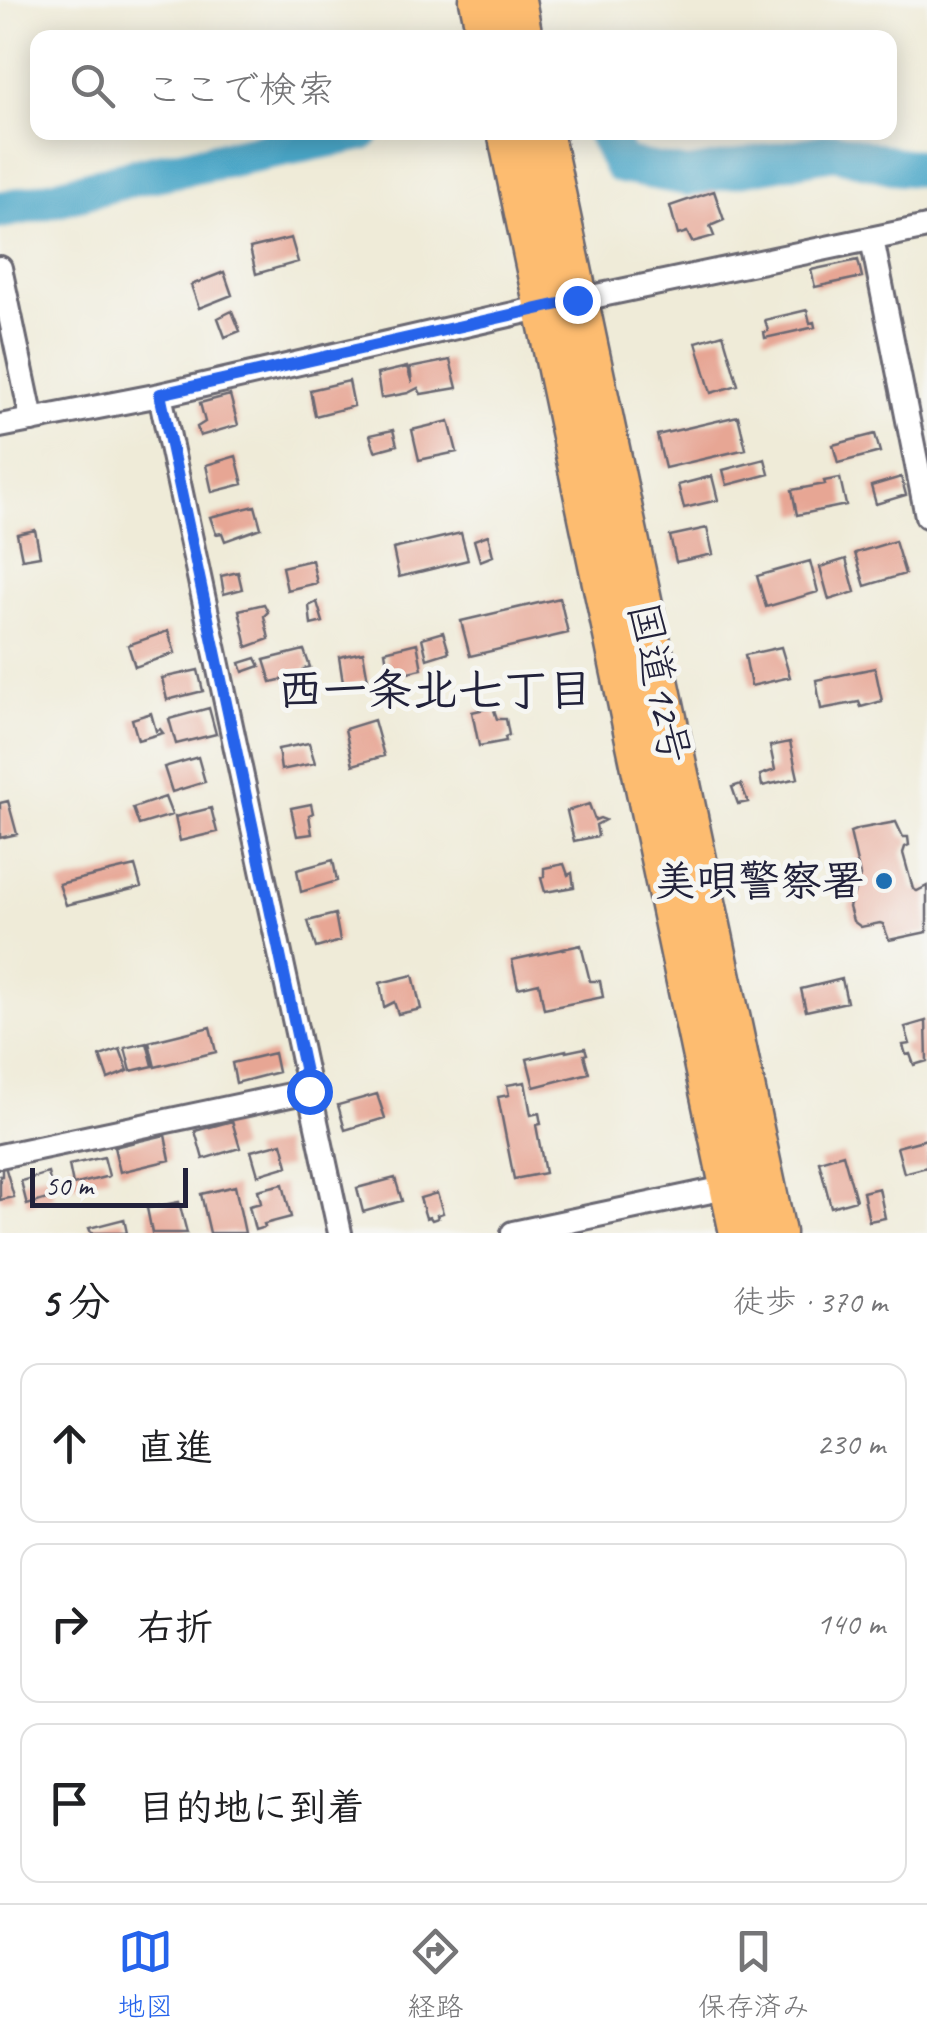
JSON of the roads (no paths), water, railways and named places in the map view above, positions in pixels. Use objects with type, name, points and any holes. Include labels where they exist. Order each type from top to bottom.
[{"type":"highway","points":[[480,0],[486,30]]},
{"type":"highway","points":[[514,0],[520,30]]},
{"type":"highway","name":"国道12号","points":[[510,140],[561,304],[775,1233]]},
{"type":"highway","name":"国道12号","points":[[543,140],[561,304],[740,1233]]},
{"type":"street","points":[[0,426],[927,228]]},
{"type":"street","points":[[872,239],[927,516]]},
{"type":"street","points":[[0,268],[32,420]]},
{"type":"street","points":[[160,394],[340,1233]]},
{"type":"street","points":[[0,1156],[309,1091]]},
{"type":"street","points":[[513,1233],[730,1188]]},
{"type":"waterway","points":[[0,210],[139,176],[321,140]]},
{"type":"waterway","points":[[609,140],[621,165],[688,177],[834,151],[900,167],[927,168]]},
{"type":"place","name":"美唄警察署","points":[[884,881]]},
{"type":"district","name":"西一条北七丁目","points":[[435,690]]}]
